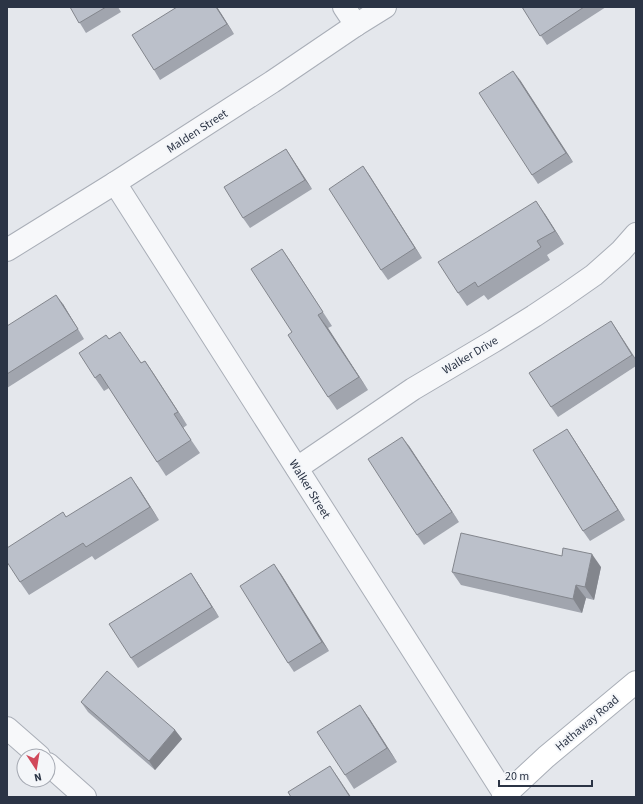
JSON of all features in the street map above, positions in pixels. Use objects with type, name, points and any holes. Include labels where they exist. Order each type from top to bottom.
[{"type":"main road","name":"Hathaway Road","points":[[504,796],[546,757],[636,682]]},
{"type":"street","name":"Malden Street","points":[[7,250],[115,183],[272,82],[350,16],[385,7]]},
{"type":"street","name":"Walker Street","points":[[115,183],[504,796]]},
{"type":"street","name":"Walker Drive","points":[[297,468],[413,389],[494,341],[564,296],[594,275],[621,251],[636,234]]},
{"type":"street","points":[[7,728],[30,748]]},
{"type":"street","points":[[56,771],[85,797]]},
{"type":"building","points":[[70,7],[106,7],[79,23]]},
{"type":"building","points":[[177,7],[216,7],[227,24],[154,70],[132,35]]},
{"type":"building","points":[[522,7],[584,7],[540,36]]},
{"type":"building","points":[[513,71],[566,153],[532,175],[479,93]]},
{"type":"building","points":[[286,149],[305,180],[243,218],[224,187]]},
{"type":"building","points":[[363,166],[415,248],[381,270],[329,189]]},
{"type":"building","points":[[536,201],[555,231],[537,241],[541,247],[478,287],[475,282],[458,293],[438,262]]},
{"type":"building","points":[[282,249],[323,312],[318,315],[359,377],[328,397],[288,335],[292,332],[251,269]]},
{"type":"building","points":[[56,295],[78,329],[7,374],[7,326]]},
{"type":"building","points":[[611,321],[632,355],[551,407],[529,373]]},
{"type":"building","points":[[120,332],[141,363],[145,361],[178,412],[174,414],[191,440],[157,462],[100,374],[95,378],[79,353],[106,335],[109,339]]},
{"type":"building","points":[[567,429],[618,510],[583,531],[533,450]]},
{"type":"building","points":[[402,437],[452,512],[417,535],[368,459]]},
{"type":"building","points":[[131,477],[150,507],[86,547],[83,543],[20,582],[7,562],[7,548],[63,512],[66,517]]},
{"type":"building","points":[[461,533],[562,556],[563,548],[592,554],[585,587],[576,585],[573,599],[452,572]]},
{"type":"building","points":[[274,564],[322,642],[288,663],[240,586]]},
{"type":"building","points":[[191,573],[212,607],[131,658],[109,624]]},
{"type":"building","points":[[107,671],[175,730],[149,761],[81,702]]},
{"type":"building","points":[[360,705],[387,748],[345,775],[317,732]]},
{"type":"building","points":[[330,766],[350,797],[291,797],[288,792]]}]
